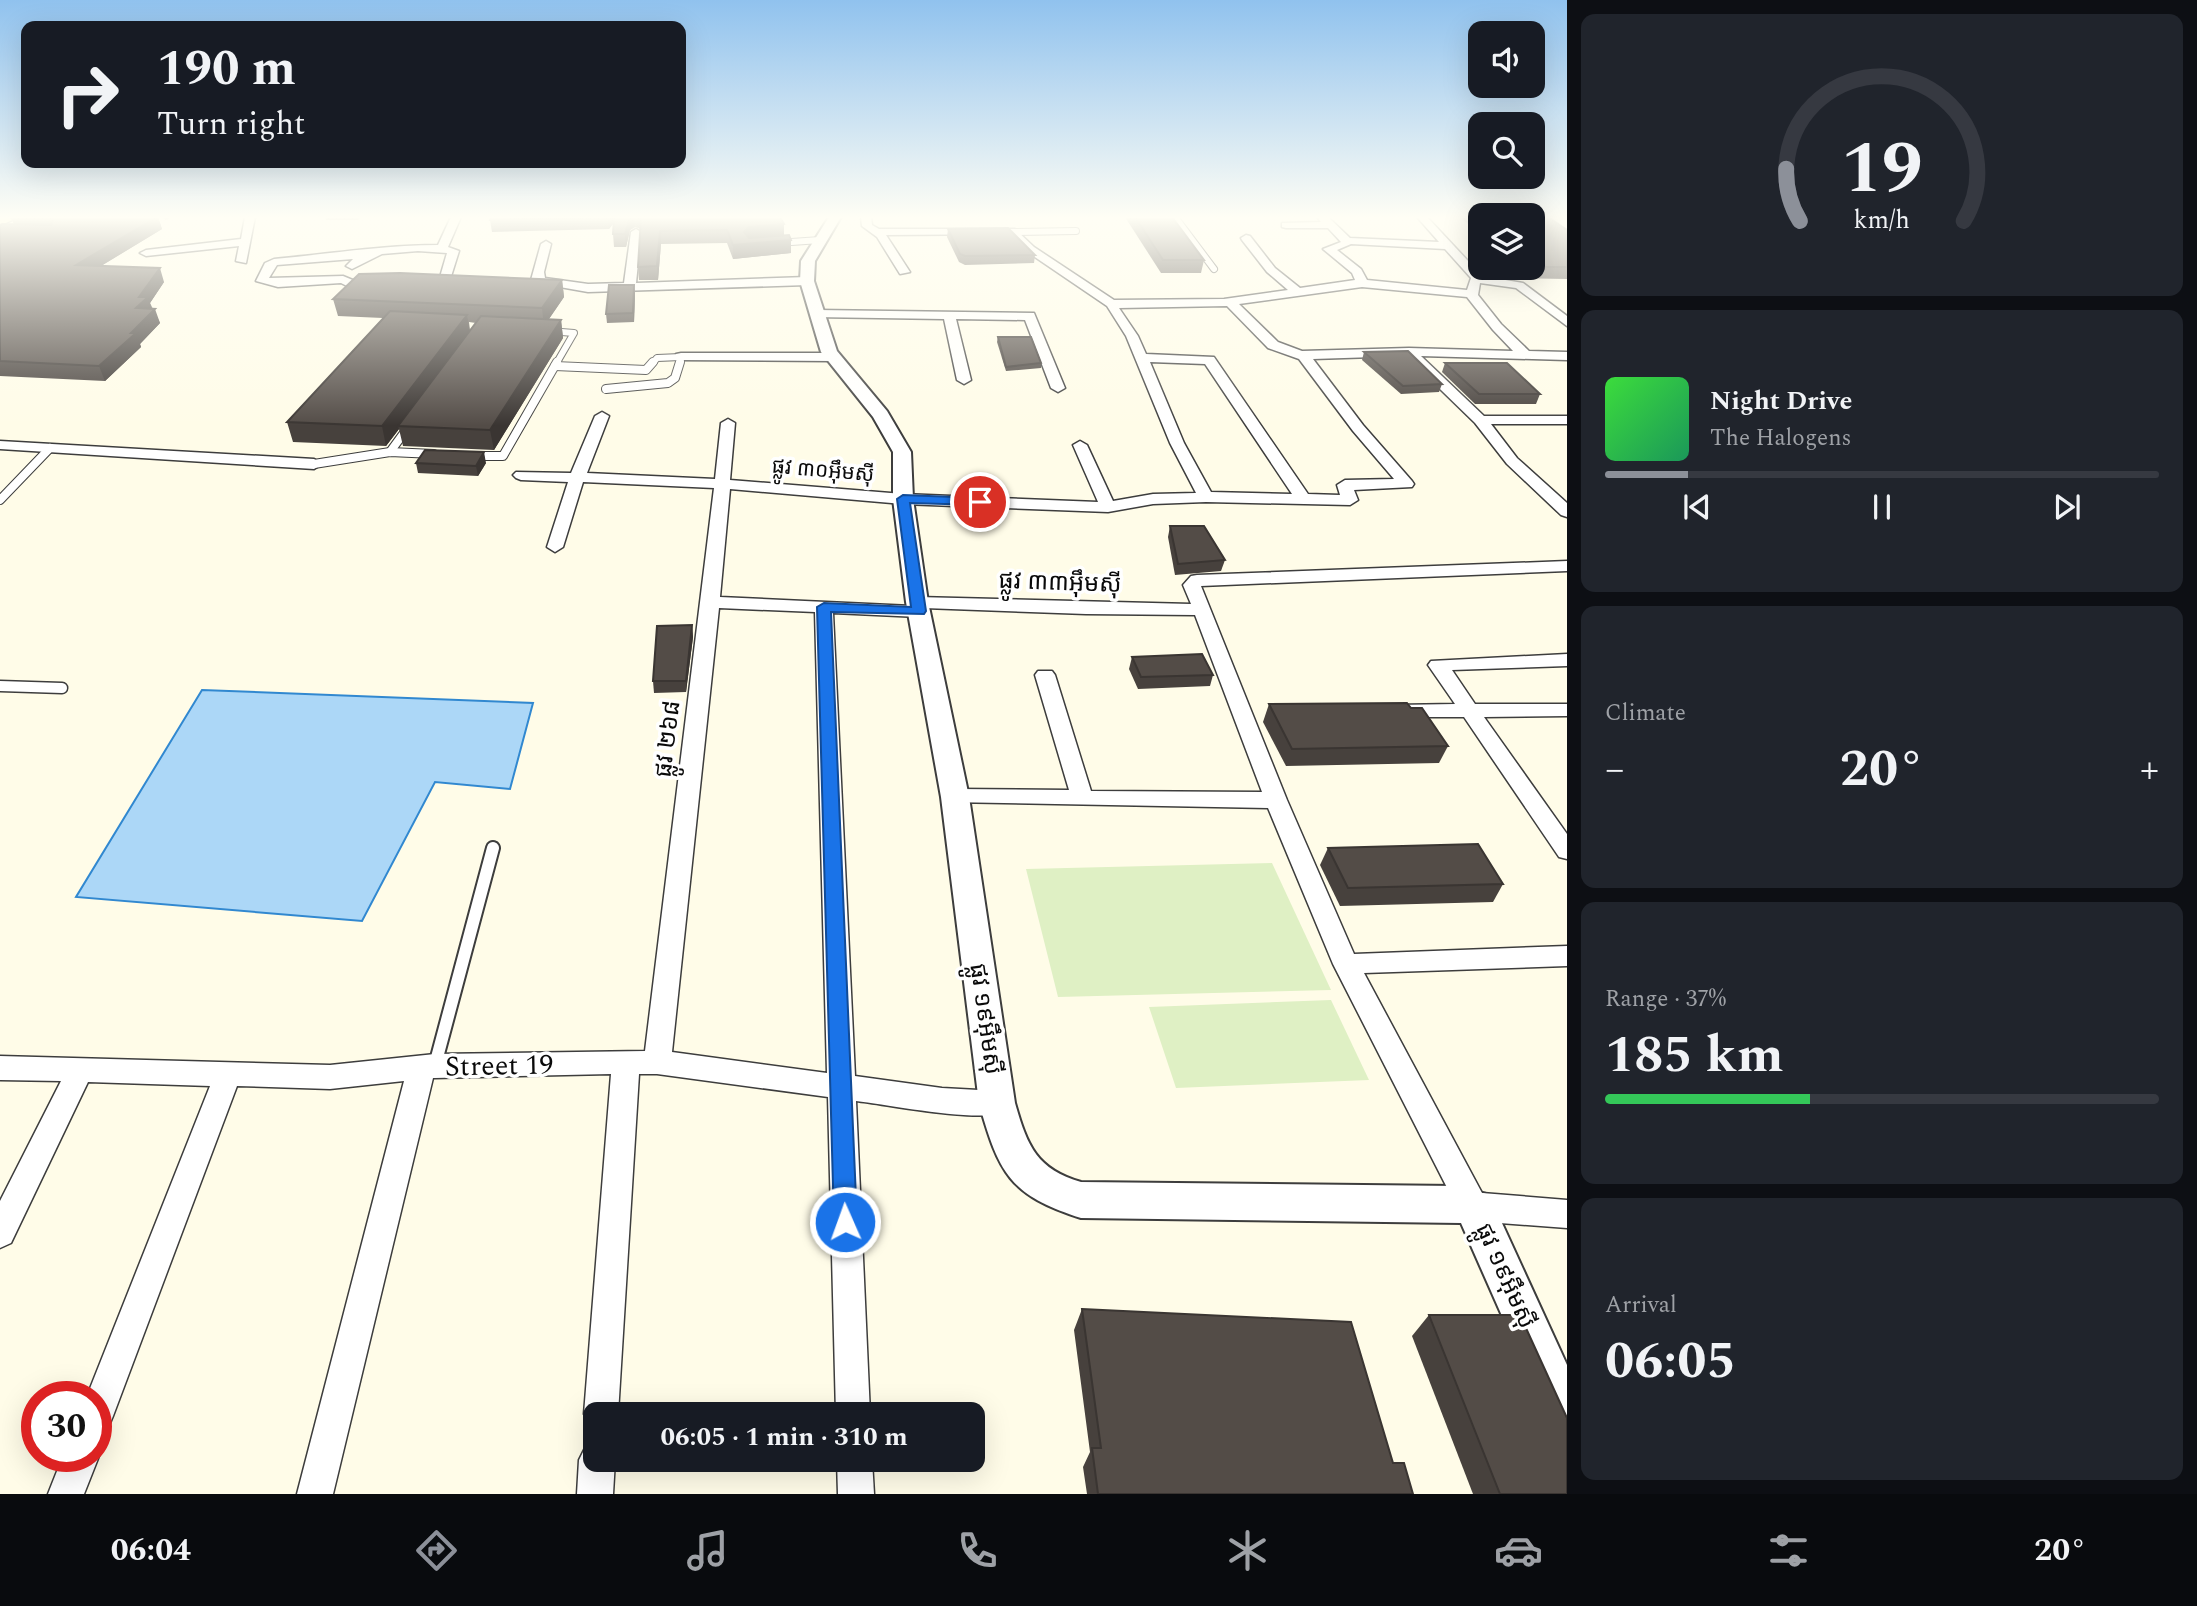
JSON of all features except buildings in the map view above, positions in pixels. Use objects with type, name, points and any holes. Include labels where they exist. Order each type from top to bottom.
[{"type":"street","points":[[570,287],[611,287]]},
{"type":"street","name":"ផ្លូវ ១៩អ៊ឹមស៊ី","points":[[809,287],[829,352],[881,415],[899,445],[902,457],[903,499],[918,607],[955,797],[996,1103],[1009,1148],[1023,1170],[1052,1193],[1081,1200],[1457,1204],[1473,1207],[1483,1223],[1567,1414]]},
{"type":"street","points":[[1086,287],[1111,304],[1132,337],[1177,443],[1206,497]]},
{"type":"street","points":[[1291,287],[1296,291]]},
{"type":"street","points":[[1111,304],[1230,302],[1331,287]]},
{"type":"street","points":[[1399,287],[1472,294],[1497,327],[1526,356]]},
{"type":"street","points":[[1472,294],[1475,287]]},
{"type":"street","points":[[1521,287],[1567,322]]},
{"type":"street","points":[[1230,302],[1273,345],[1301,355],[1409,352],[1567,356]]},
{"type":"street","points":[[817,314],[1030,316],[1058,388]]},
{"type":"street","points":[[949,315],[964,380]]},
{"type":"street","points":[[1409,352],[1480,420],[1513,461],[1567,512]]},
{"type":"street","name":"ផ្លូវ ៣០អ៊ឹមស៊ី","points":[[521,474],[723,484],[903,499],[1108,507],[1153,499],[1206,497],[1350,500],[1345,485],[1406,484],[1301,355]]},
{"type":"street","points":[[681,357],[833,357]]},
{"type":"street","points":[[1140,358],[1209,360],[1303,499]]},
{"type":"street","points":[[555,547],[577,478],[602,416]]},
{"type":"street","points":[[1480,420],[1567,420]]},
{"type":"street","name":"ផ្លូវ ២៦៨","points":[[656,1062],[711,602],[728,423]]},
{"type":"street","points":[[0,445],[314,464]]},
{"type":"street","points":[[1080,445],[1108,507]]},
{"type":"street","points":[[1567,566],[1197,580],[1192,584],[1276,800],[1346,964],[1473,1207],[1567,1214]]},
{"type":"street","name":"ផ្លូវ ៣៣អ៊ឹមស៊ី","points":[[711,602],[824,607],[1201,610]]},
{"type":"street","points":[[824,607],[839,1085],[852,1402]]},
{"type":"street","points":[[1567,660],[1439,663],[1567,851]]},
{"type":"street","points":[[1045,675],[1083,799]]},
{"type":"street","points":[[1376,712],[1567,710]]},
{"type":"street","points":[[1243,713],[1269,713]]},
{"type":"street","points":[[955,797],[1276,800]]},
{"type":"street","points":[[1346,964],[1567,956]]},
{"type":"street","name":"Street 19","points":[[0,1068],[330,1077],[428,1067],[656,1062],[942,1100],[996,1103]]},
{"type":"street","points":[[602,1402],[626,1063]]},
{"type":"street","points":[[315,1494],[428,1067]]},
{"type":"street","points":[[0,1233],[81,1069]]},
{"type":"street","points":[[110,1381],[228,1074]]},
{"type":"street","points":[[66,1494],[75,1472]]},
{"type":"street","points":[[595,1494],[596,1472]]},
{"type":"street","points":[[855,1472],[856,1494]]},
{"type":"lane","points":[[458,455],[503,456],[574,332],[546,331]]},
{"type":"lane","points":[[555,366],[646,370],[657,358],[681,357],[675,378],[668,383],[606,390]]},
{"type":"lane","points":[[390,452],[413,421]]},
{"type":"lane","points":[[0,500],[50,448]]},
{"type":"lane","points":[[314,464],[390,452],[444,455]]},
{"type":"lane","points":[[2,689],[62,688]]},
{"type":"lane","points":[[428,1067],[493,848]]},
{"type":"green space","points":[[1272,863],[1331,990],[1058,997],[1026,869]]},
{"type":"green space","points":[[1331,1000],[1369,1080],[1176,1088],[1149,1007]]},
{"type":"water","points":[[202,690],[533,703],[510,789],[435,782],[362,921],[76,897]]},
{"type":"route","points":[[845,1222],[824,607],[919,611],[903,499],[980,502]]}]
